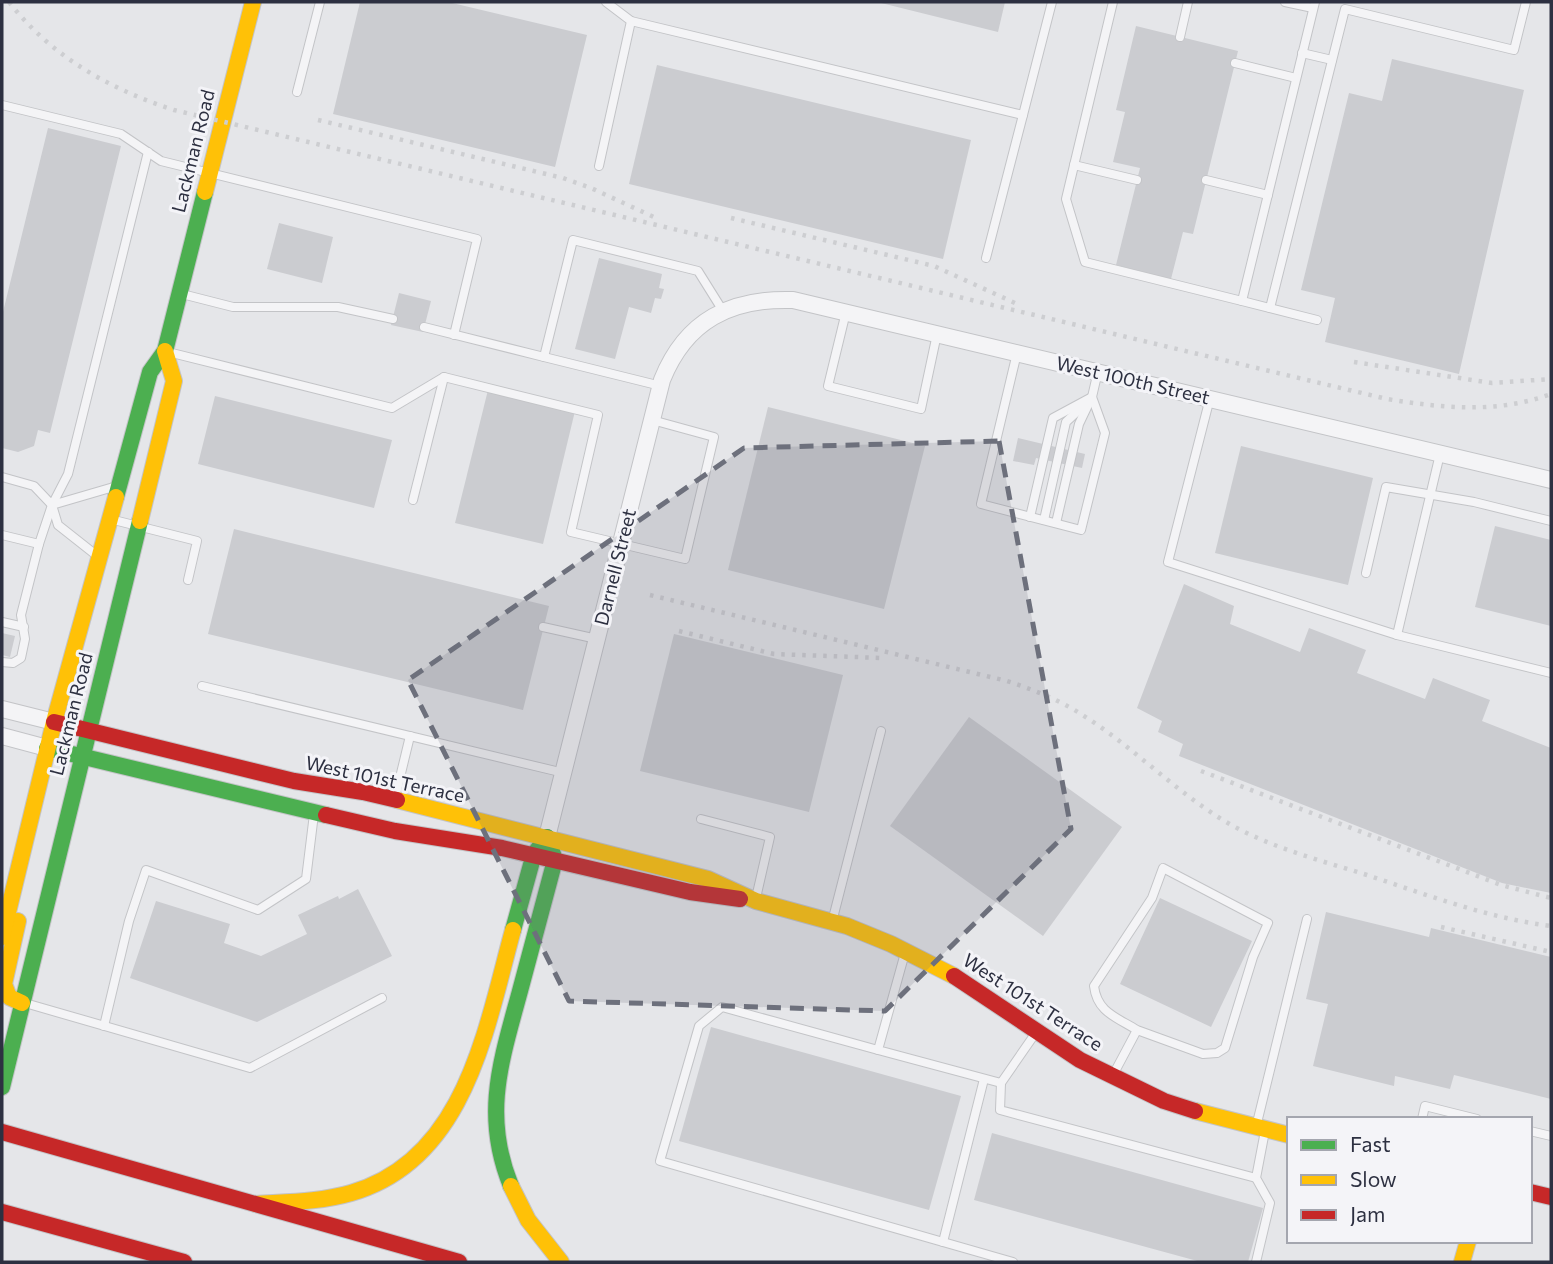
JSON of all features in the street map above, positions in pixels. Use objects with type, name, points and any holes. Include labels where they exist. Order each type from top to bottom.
[{"type":"main road","name":"Lackman Road","points":[[2,937],[47,748],[150,372],[165,351],[253,2]]},
{"type":"main road","name":"Lackman Road","points":[[2,1087],[174,381],[165,351]]},
{"type":"main road","name":"West 101st Terrace","points":[[54,722],[294,781],[395,800],[708,879],[756,901],[832,922],[905,950],[977,989],[1037,1031],[1112,1077],[1207,1115],[1287,1134]]},
{"type":"main road","name":"West 101st Terrace","points":[[47,748],[395,831],[534,855],[706,897],[756,901]]},
{"type":"main road","points":[[256,1204],[330,1198],[366,1188],[402,1167],[442,1129],[468,1085],[534,855],[547,837]]},
{"type":"main road","points":[[547,837],[555,860],[499,1068],[496,1114],[497,1143],[512,1193],[531,1227],[561,1262]]},
{"type":"main road","points":[[12,895],[18,922],[4,984],[9,997],[22,1003]]},
{"type":"main road","points":[[2,1132],[459,1262]]},
{"type":"main road","points":[[1532,1192],[1551,1197]]},
{"type":"main road","points":[[2,1212],[184,1262]]},
{"type":"main road","points":[[1462,1262],[1467,1243]]},
{"type":"street","name":"West 100th Street","points":[[719,313],[737,305],[763,299],[793,300],[1551,480]]},
{"type":"street","name":"Darnell Street","points":[[547,837],[668,364],[683,342],[719,313]]},
{"type":"street","name":"West 101st Terrace","points":[[2,709],[54,722]]},
{"type":"street","name":"West 101st Terrace","points":[[2,736],[47,748]]},
{"type":"lane","points":[[297,92],[320,2]]},
{"type":"lane","points":[[606,2],[631,21],[1023,115]]},
{"type":"lane","points":[[986,258],[1052,2]]},
{"type":"lane","points":[[1113,2],[1066,199],[1085,262],[1317,320]]},
{"type":"lane","points":[[1180,37],[1188,2]]},
{"type":"lane","points":[[1242,301],[1314,5],[1285,2]]},
{"type":"lane","points":[[1270,308],[1345,9],[1514,50],[1526,2]]},
{"type":"lane","points":[[599,166],[631,21]]},
{"type":"lane","points":[[1302,53],[1332,60]]},
{"type":"lane","points":[[1235,63],[1296,78]]},
{"type":"lane","points":[[2,105],[121,134],[161,161],[477,239],[454,335]]},
{"type":"lane","points":[[2,662],[13,663],[21,658],[25,639],[21,615],[52,505],[68,474],[148,152]]},
{"type":"lane","points":[[1074,165],[1137,180]]},
{"type":"lane","points":[[1206,180],[1268,195]]},
{"type":"lane","points":[[544,357],[573,240],[698,271],[719,313]]},
{"type":"lane","points":[[179,293],[233,306],[338,307],[393,319]]},
{"type":"lane","points":[[846,312],[828,386],[920,409],[937,334]]},
{"type":"lane","points":[[424,327],[661,386]]},
{"type":"lane","points":[[165,351],[391,408],[444,377],[598,415],[571,532],[685,559],[714,436],[652,421]]},
{"type":"lane","points":[[1017,353],[981,504],[1081,530],[1105,433],[1092,397]]},
{"type":"lane","points":[[1056,523],[1079,424],[1092,397],[1098,372]]},
{"type":"lane","points":[[413,500],[444,377]]},
{"type":"lane","points":[[1030,517],[1054,418],[1092,397]]},
{"type":"lane","points":[[1044,520],[1066,422],[1092,397]]},
{"type":"lane","points":[[1210,398],[1168,562],[1397,635],[1551,673]]},
{"type":"lane","points":[[1397,635],[1440,454]]},
{"type":"lane","points":[[2,477],[34,486],[52,505],[58,525],[99,558]]},
{"type":"lane","points":[[52,505],[119,485]]},
{"type":"lane","points":[[1366,573],[1386,487],[1474,502],[1551,521]]},
{"type":"lane","points":[[110,519],[197,541],[188,580]]},
{"type":"lane","points":[[2,535],[39,544]]},
{"type":"lane","points":[[2,622],[24,627]]},
{"type":"lane","points":[[543,627],[597,639]]},
{"type":"lane","points":[[202,686],[564,773]]},
{"type":"lane","points":[[832,922],[881,732]]},
{"type":"lane","points":[[395,800],[410,736]]},
{"type":"lane","points":[[104,1026],[129,921],[146,870],[258,910],[306,879],[314,813]]},
{"type":"lane","points":[[701,819],[770,837],[756,901]]},
{"type":"lane","points":[[1163,868],[1268,923],[1253,957],[1225,1048],[1217,1053],[1203,1054],[1137,1030],[1100,1007],[1094,986],[1152,898],[1163,868]]},
{"type":"lane","points":[[1256,1262],[1270,1203],[1256,1178],[1261,1128],[1307,919]]},
{"type":"lane","points":[[878,1050],[905,950]]},
{"type":"lane","points":[[22,1003],[250,1068],[382,998]]},
{"type":"lane","points":[[1002,1083],[722,1007],[699,1026],[660,1161],[1013,1262]]},
{"type":"lane","points":[[1112,1077],[1137,1030]]},
{"type":"lane","points":[[1037,1031],[1002,1083],[1000,1110],[1256,1178]]},
{"type":"lane","points":[[943,1242],[984,1079]]},
{"type":"lane","points":[[1422,1117],[1425,1107],[1468,1117]]},
{"type":"lane","points":[[1532,1131],[1551,1136]]},
{"type":"highlighted area","points":[[999,441],[1071,829],[885,1011],[569,1001],[408,680],[744,448]]},
{"type":"building","points":[[360,2],[448,2],[587,35],[555,167],[333,114]]},
{"type":"building","points":[[877,2],[1005,2],[998,32]]},
{"type":"building","points":[[1136,26],[1238,51],[1193,234],[1183,232],[1171,279],[1116,265],[1140,168],[1113,162],[1125,112],[1116,110]]},
{"type":"building","points":[[1392,59],[1524,90],[1459,374],[1325,342],[1335,298],[1301,290],[1349,93],[1382,101]]},
{"type":"building","points":[[657,65],[971,140],[943,259],[629,184]]},
{"type":"building","points":[[48,128],[121,146],[50,433],[38,430],[34,446],[18,452],[2,448],[2,316]]},
{"type":"building","points":[[279,223],[333,237],[322,283],[267,269]]},
{"type":"building","points":[[599,258],[662,274],[659,288],[664,289],[661,299],[655,298],[651,313],[629,307],[615,359],[575,349]]},
{"type":"building","points":[[399,293],[431,301],[423,332],[391,325]]},
{"type":"building","points":[[488,390],[575,411],[543,544],[455,523]]},
{"type":"building","points":[[215,396],[392,440],[374,508],[198,464]]},
{"type":"building","points":[[768,407],[925,446],[884,609],[728,570]]},
{"type":"building","points":[[1018,438],[1085,454],[1082,468],[1036,458],[1034,465],[1013,461]]},
{"type":"building","points":[[1241,446],[1373,478],[1348,585],[1215,553]]},
{"type":"building","points":[[1495,526],[1551,540],[1551,626],[1475,607]]},
{"type":"building","points":[[234,529],[549,606],[523,710],[208,634]]},
{"type":"building","points":[[1184,584],[1234,606],[1230,624],[1300,652],[1309,628],[1366,650],[1357,673],[1425,699],[1433,678],[1490,700],[1482,721],[1551,748],[1551,893],[1502,883],[1179,756],[1183,744],[1158,732],[1162,721],[1137,708]]},
{"type":"building","points":[[2,633],[15,636],[10,657],[2,655]]},
{"type":"building","points":[[674,634],[843,675],[809,812],[640,771]]},
{"type":"building","points":[[969,717],[1122,827],[1043,936],[890,826]]},
{"type":"building","points":[[358,889],[392,956],[257,1022],[130,978],[156,901],[230,924],[224,943],[261,956],[307,934],[298,915]]},
{"type":"building","points":[[1160,898],[1252,941],[1211,1027],[1120,984]]},
{"type":"building","points":[[1326,912],[1429,937],[1431,928],[1551,957],[1551,1099],[1454,1075],[1450,1089],[1395,1076],[1394,1086],[1313,1066],[1328,1004],[1306,999]]},
{"type":"building","points":[[711,1027],[961,1096],[929,1210],[679,1141]]},
{"type":"building","points":[[992,1133],[1263,1208],[1248,1262],[1201,1262],[974,1200]]},
{"type":"railway","points":[[9,2],[43,39],[83,68],[127,92],[174,110],[1387,399],[1449,407],[1490,407],[1551,394]]},
{"type":"railway","points":[[318,120],[563,178],[656,218]]},
{"type":"railway","points":[[731,218],[934,266],[1015,303]]},
{"type":"railway","points":[[1354,362],[1492,383],[1551,379]]},
{"type":"railway","points":[[650,595],[1027,688],[1084,716],[1198,803],[1232,826],[1251,835],[1308,857],[1458,905],[1551,926]]},
{"type":"railway","points":[[679,631],[774,654],[882,658]]},
{"type":"railway","points":[[1201,771],[1501,885],[1551,898]]},
{"type":"railway","points":[[1441,927],[1551,952]]},
{"type":"traffic: fast","points":[[116,497],[150,372],[165,351],[205,192]]},
{"type":"traffic: fast","points":[[2,1087],[140,521]]},
{"type":"traffic: fast","points":[[47,748],[326,815]]},
{"type":"traffic: fast","points":[[511,1186],[502,1160],[498,1135],[498,1088],[506,1041],[555,860],[547,837]]},
{"type":"traffic: fast","points":[[513,930],[534,854],[547,837]]},
{"type":"traffic: slow","points":[[205,192],[253,2]]},
{"type":"traffic: slow","points":[[140,521],[174,381],[165,351]]},
{"type":"traffic: slow","points":[[2,937],[54,722],[116,497]]},
{"type":"traffic: slow","points":[[397,800],[708,879],[756,901],[847,926],[891,944],[954,976]]},
{"type":"traffic: slow","points":[[18,921],[4,984],[9,997],[22,1003]]},
{"type":"traffic: slow","points":[[256,1204],[316,1200],[351,1193],[390,1176],[421,1152],[446,1121],[465,1086],[480,1048],[513,930]]},
{"type":"traffic: slow","points":[[1195,1111],[1287,1134]]},
{"type":"traffic: slow","points":[[511,1186],[528,1220],[561,1262]]},
{"type":"traffic: slow","points":[[1462,1262],[1467,1243]]},
{"type":"traffic: jam","points":[[54,722],[294,781],[397,800]]},
{"type":"traffic: jam","points":[[326,815],[395,831],[502,848],[690,892],[740,899]]},
{"type":"traffic: jam","points":[[954,976],[1080,1060],[1164,1101],[1195,1111]]},
{"type":"traffic: jam","points":[[2,1132],[459,1262]]},
{"type":"traffic: jam","points":[[1532,1192],[1551,1197]]},
{"type":"traffic: jam","points":[[2,1212],[184,1262]]}]
